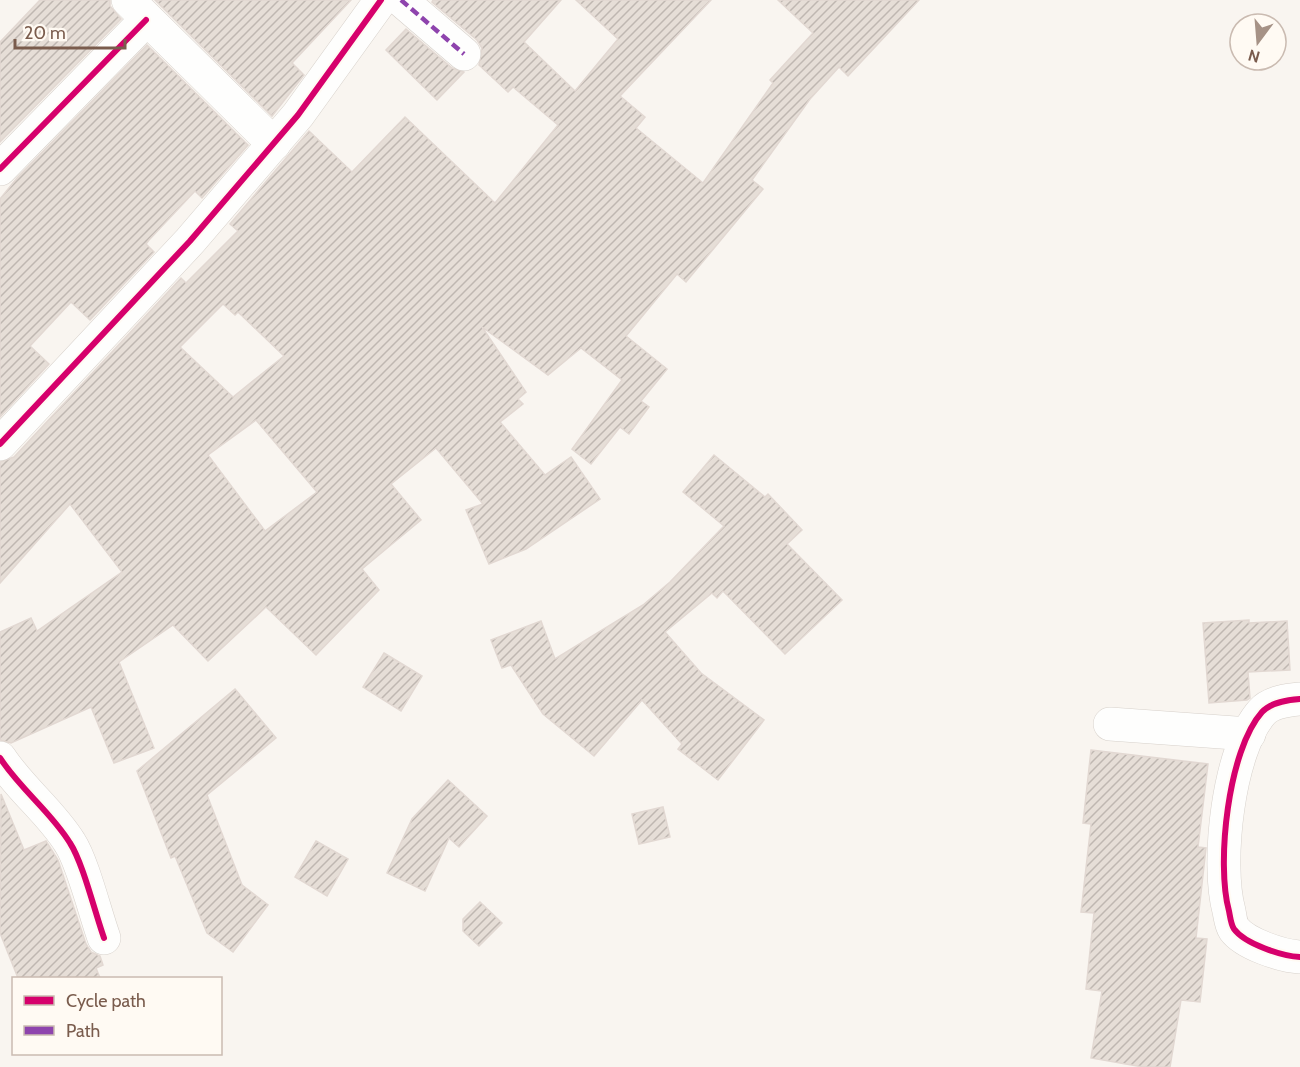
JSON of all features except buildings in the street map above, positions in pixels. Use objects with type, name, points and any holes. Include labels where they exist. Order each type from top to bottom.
[{"type":"street","points":[[0,444],[190,241],[274,144],[298,115],[381,0]]},
{"type":"street","points":[[401,0],[464,54]]},
{"type":"street","points":[[0,169],[137,10],[274,144]]},
{"type":"street","points":[[1300,699],[1284,700],[1263,711],[1249,734],[1239,759],[1228,804],[1223,855],[1224,894],[1233,928],[1253,943],[1286,956],[1300,957]]},
{"type":"street","points":[[1110,724],[1249,734]]},
{"type":"street","points":[[0,758],[15,782],[58,825],[72,846],[104,938]]},
{"type":"marked path","points":[[401,0],[464,54]]},
{"type":"cycle path","points":[[0,444],[190,241],[298,115],[381,0]]},
{"type":"cycle path","points":[[0,169],[146,20]]},
{"type":"cycle path","points":[[1300,699],[1270,706],[1262,712],[1250,730],[1233,779],[1228,808],[1224,865],[1225,891],[1234,929],[1246,940],[1264,948],[1300,957]]},
{"type":"cycle path","points":[[0,758],[70,843],[84,875],[104,938]]}]
